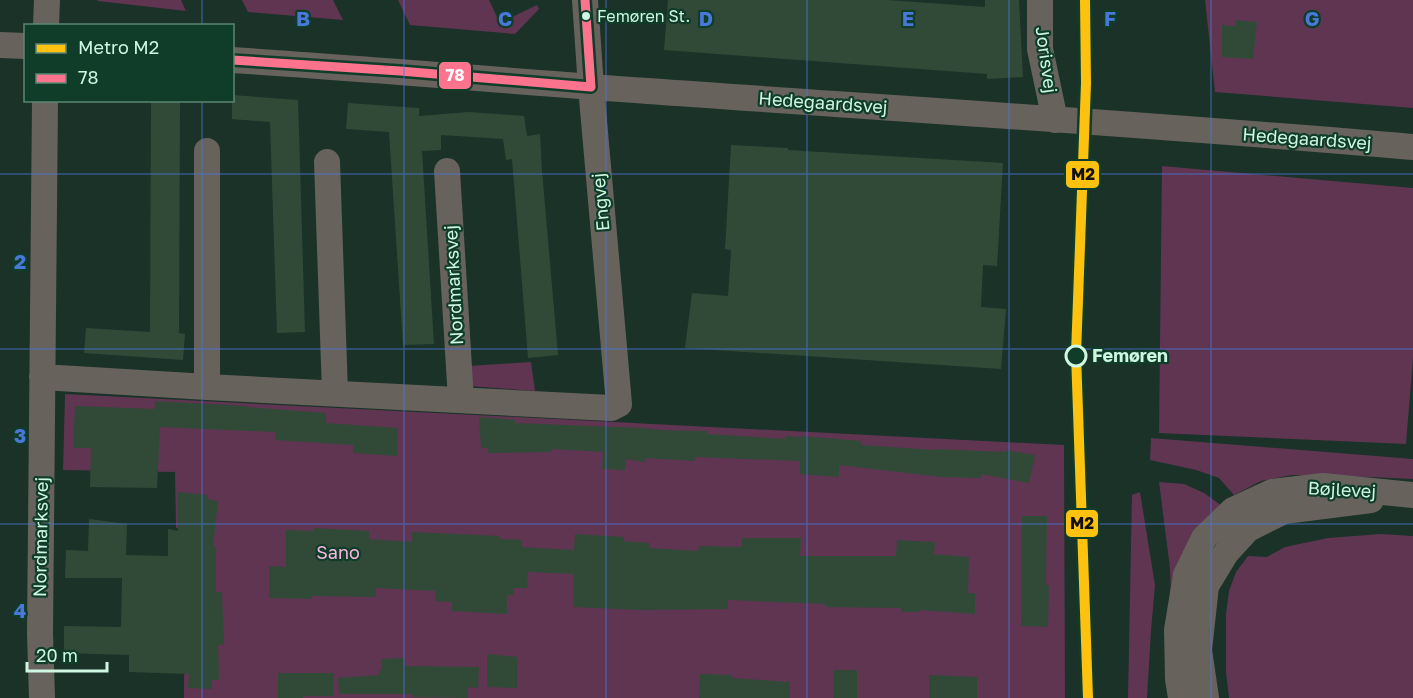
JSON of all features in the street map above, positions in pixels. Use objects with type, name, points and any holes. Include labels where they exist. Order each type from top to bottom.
[{"type":"street","points":[[46,0],[46,24]]},
{"type":"street","name":"Engvej","points":[[461,400],[611,408],[619,404],[585,0]]},
{"type":"street","name":"Jorisvej","points":[[1040,0],[1040,49],[1055,120]]},
{"type":"street","points":[[0,45],[24,46]]},
{"type":"street","name":"Hedegaardsvej","points":[[234,60],[1413,147]]},
{"type":"street","name":"Nordmarksvej","points":[[42,698],[40,623],[45,102]]},
{"type":"street","points":[[207,151],[207,387]]},
{"type":"street","points":[[327,162],[335,393]]},
{"type":"street","name":"Nordmarksvej","points":[[447,171],[461,400]]},
{"type":"street","points":[[42,377],[461,400]]},
{"type":"street","name":"Bøjlevej","points":[[1181,698],[1177,630],[1186,575],[1204,538],[1233,510],[1272,492],[1323,486],[1411,495]]},
{"type":"street","name":"Bøjlevej","points":[[1206,698],[1199,650],[1206,586],[1226,552],[1248,529],[1284,511],[1411,495]]},
{"type":"green space","points":[[181,0],[186,11],[98,1]]},
{"type":"green space","points":[[242,0],[333,0],[343,20],[248,12]]},
{"type":"green space","points":[[398,0],[489,0],[500,23],[537,5],[539,9],[515,34],[410,25]]},
{"type":"green space","points":[[1205,0],[1413,0],[1413,108],[1215,92]]},
{"type":"green space","points":[[1162,166],[1413,188],[1413,358],[1406,444],[1159,433]]},
{"type":"green space","points":[[531,362],[535,391],[469,386],[469,366]]},
{"type":"green space","name":"Sano","points":[[65,394],[1064,445],[1065,698],[184,698],[185,529],[176,528],[175,472],[63,470]]},
{"type":"green space","points":[[1151,438],[1413,459],[1413,479],[1292,475],[1261,481],[1234,495],[1219,478],[1196,470],[1150,460]]},
{"type":"green space","points":[[1159,482],[1184,484],[1204,493],[1222,506],[1171,598],[1170,568]]},
{"type":"green space","points":[[1140,492],[1155,585],[1147,698],[1128,698],[1132,495]]},
{"type":"green space","points":[[1381,534],[1413,536],[1413,698],[1229,698],[1226,672],[1226,614],[1229,591],[1236,572],[1248,556],[1267,557],[1285,547],[1328,538]]},
{"type":"building","points":[[668,0],[887,0],[985,7],[985,0],[1019,0],[1023,77],[987,79],[987,74],[664,50]]},
{"type":"building","points":[[1236,20],[1257,22],[1253,59],[1222,57],[1222,25],[1235,26]]},
{"type":"building","points":[[234,95],[298,100],[305,332],[277,333],[270,122],[232,119]]},
{"type":"building","points":[[151,102],[180,102],[179,333],[185,334],[183,360],[84,353],[86,328],[150,332]]},
{"type":"building","points":[[348,103],[419,108],[419,116],[469,112],[524,116],[527,136],[540,134],[558,355],[528,358],[512,159],[506,160],[503,139],[441,135],[441,150],[422,151],[434,344],[403,345],[389,132],[346,129]]},
{"type":"building","points":[[731,145],[1003,163],[997,266],[983,265],[981,307],[1006,309],[1001,369],[685,348],[692,293],[728,296],[731,250],[725,249]]},
{"type":"building","points":[[155,401],[326,413],[326,423],[398,428],[397,456],[353,453],[353,445],[275,440],[276,432],[160,427],[157,488],[90,487],[91,448],[73,448],[75,406],[155,409]]},
{"type":"building","points":[[479,417],[515,420],[515,423],[707,431],[707,434],[786,439],[786,436],[801,436],[862,441],[862,445],[935,450],[1006,452],[1006,450],[1035,455],[1029,483],[981,474],[981,478],[941,477],[839,465],[839,477],[800,474],[800,461],[695,457],[695,461],[645,458],[645,462],[626,459],[625,470],[602,469],[603,452],[552,449],[552,452],[488,453],[488,448],[481,448]]},
{"type":"building","points":[[177,492],[208,495],[208,499],[218,501],[213,547],[216,547],[216,592],[222,592],[224,645],[218,645],[219,680],[212,680],[212,689],[188,688],[189,674],[129,672],[129,655],[64,653],[64,626],[121,627],[122,578],[65,578],[66,550],[88,551],[89,519],[127,524],[126,555],[168,556],[168,529],[178,531]]},
{"type":"building","points":[[1022,516],[1047,516],[1048,627],[1021,626]]},
{"type":"building","points":[[314,528],[369,531],[369,539],[412,542],[412,532],[500,536],[500,539],[522,540],[522,547],[574,550],[575,534],[624,537],[623,541],[650,543],[649,548],[698,551],[699,546],[742,547],[742,538],[801,538],[800,556],[896,556],[897,540],[935,542],[934,554],[969,557],[968,593],[975,593],[975,614],[920,610],[920,612],[901,612],[901,608],[826,607],[826,604],[728,600],[728,609],[641,610],[573,607],[574,574],[528,572],[527,588],[514,588],[514,595],[507,595],[507,614],[452,611],[452,602],[435,601],[436,591],[376,588],[376,597],[269,598],[269,566],[286,567],[286,530],[314,531]]},
{"type":"building","points":[[487,654],[517,657],[517,688],[487,687]]},
{"type":"building","points":[[404,658],[405,666],[479,667],[478,688],[468,687],[468,698],[412,697],[412,694],[339,694],[338,678],[379,675],[381,659]]},
{"type":"building","points":[[834,670],[857,670],[857,698],[833,698]]},
{"type":"building","points":[[278,673],[334,673],[333,696],[278,698]]},
{"type":"building","points":[[700,674],[732,675],[732,678],[790,682],[790,698],[699,698]]},
{"type":"building","points":[[929,675],[977,677],[977,698],[929,698]]},
{"type":"metro line","name":"M2","points":[[1085,0],[1086,83],[1076,354],[1088,698]]},
{"type":"transit line","name":"78","points":[[234,60],[591,87],[585,0]]},
{"type":"place","name":"Femøren St.","points":[[586,16]]},
{"type":"place","name":"Femøren","points":[[1076,356]]}]
